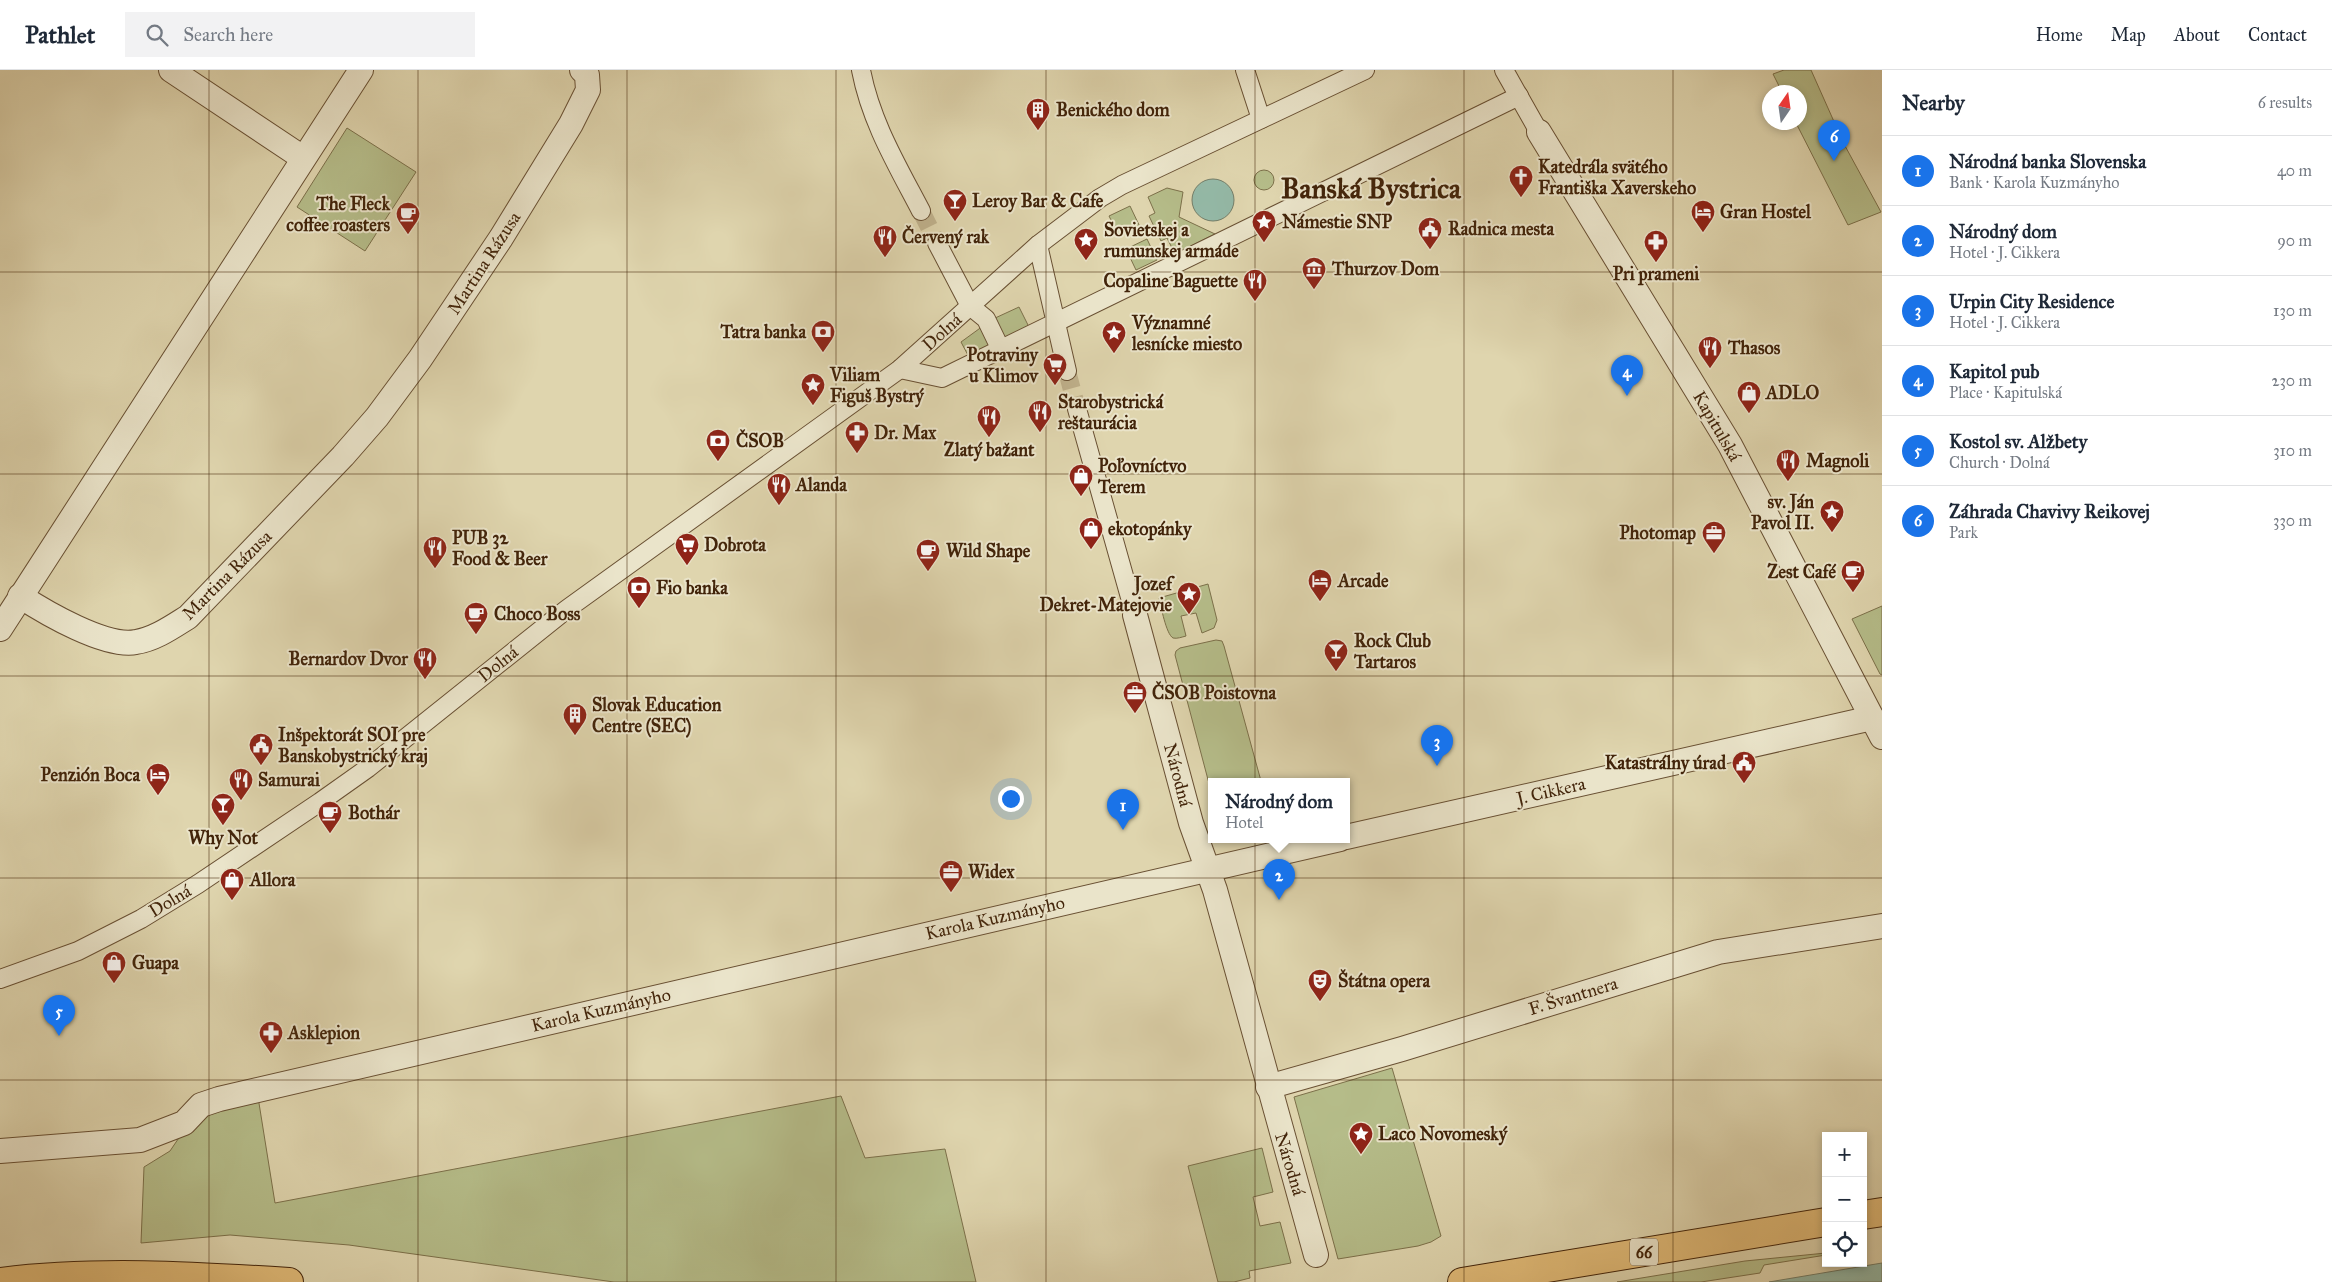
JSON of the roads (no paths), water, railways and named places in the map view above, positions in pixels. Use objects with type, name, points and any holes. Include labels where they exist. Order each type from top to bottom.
[{"type":"main road","points":[[1867,1214],[1882,1212]]},
{"type":"main road","name":"66","points":[[1462,1282],[1822,1223]]},
{"type":"main road","points":[[0,1282],[73,1276],[111,1276],[192,1277],[288,1282]]},
{"type":"street","points":[[171,70],[303,158]]},
{"type":"street","points":[[0,629],[361,70]]},
{"type":"street","name":"Martina Rázusa","points":[[20,596],[37,607],[101,639],[136,643],[165,632],[188,617],[343,456],[377,418],[420,359],[501,238],[571,124],[588,90],[587,75],[582,70]]},
{"type":"street","points":[[861,70],[865,91],[882,138],[921,212]]},
{"type":"street","points":[[1245,70],[1261,119]]},
{"type":"street","points":[[970,306],[1038,245],[1085,208],[1122,185],[1365,70]]},
{"type":"street","points":[[1504,70],[1537,129]]},
{"type":"street","points":[[900,369],[942,378],[1519,96]]},
{"type":"street","name":"Kapitulská","points":[[1537,129],[1730,445],[1877,728]]},
{"type":"street","points":[[937,243],[970,306],[986,319],[1001,350]]},
{"type":"street","points":[[1038,245],[1067,371]]},
{"type":"street","name":"Dolná","points":[[0,979],[78,951],[140,919],[276,832],[368,768],[567,608],[777,455],[900,369],[970,306]]},
{"type":"street","name":"Národná","points":[[1077,409],[1135,615],[1190,823],[1216,890],[1268,1087],[1316,1255]]},
{"type":"street","name":"J. Cikkera","points":[[1350,836],[1877,728]]},
{"type":"street","points":[[1208,869],[1322,843]]},
{"type":"street","name":"Karola Kuzmányho","points":[[0,1151],[140,1140],[184,1122],[201,1105],[218,1099],[1208,869]]},
{"type":"street","name":"F. Švantnera","points":[[1268,1087],[1402,1049],[1718,952],[1882,926]]},
{"type":"tunnel","points":[[921,211],[937,243]]},
{"type":"tunnel","points":[[1067,371],[1077,409]]},
{"type":"place","name":"Benického dom","points":[[1038,131]]},
{"type":"place","name":"Záhrada Chavivy Reikovej","points":[[1834,161]]},
{"type":"place","name":"Katedrála svätého Františka Xaverskeho","points":[[1521,198]]},
{"type":"place","name":"Leroy Bar & Cafe","points":[[955,222]]},
{"type":"place","name":"Gran Hostel","points":[[1703,233]]},
{"type":"place","name":"The Fleck coffee roasters","points":[[408,235]]},
{"type":"place","name":"Námestie SNP","points":[[1264,243]]},
{"type":"place","name":"Radnica mesta","points":[[1430,250]]},
{"type":"place","name":"Červený rak","points":[[885,258]]},
{"type":"place","name":"Sovietskej a rumunskej armáde","points":[[1086,261]]},
{"type":"place","name":"Pri prameni","points":[[1656,263]]},
{"type":"place","name":"Thurzov Dom","points":[[1314,290]]},
{"type":"place","name":"Copaline Baguette","points":[[1255,302]]},
{"type":"place","name":"Tatra banka","points":[[823,353]]},
{"type":"place","name":"Významné lesnícke miesto","points":[[1114,354]]},
{"type":"place","name":"Thasos","points":[[1710,369]]},
{"type":"place","name":"Potraviny u Klimov","points":[[1055,386]]},
{"type":"place","name":"Kapitol pub","points":[[1627,396]]},
{"type":"place","name":"Viliam Figuš Bystrý","points":[[813,406]]},
{"type":"place","name":"ADLO","points":[[1749,414]]},
{"type":"place","name":"Starobystrická reštaurácia","points":[[1040,433]]},
{"type":"place","name":"Zlatý bažant","points":[[989,438]]},
{"type":"place","name":"Dr. Max","points":[[857,454]]},
{"type":"place","name":"ČSOB","points":[[718,462]]},
{"type":"place","name":"Magnoli","points":[[1788,482]]},
{"type":"place","name":"Poľovníctvo Terem","points":[[1081,497]]},
{"type":"place","name":"Alanda","points":[[779,506]]},
{"type":"place","name":"sv. Ján Pavol II.","points":[[1832,533]]},
{"type":"place","name":"ekotopánky","points":[[1091,550]]},
{"type":"place","name":"Photomap","points":[[1714,554]]},
{"type":"place","name":"Dobrota","points":[[687,566]]},
{"type":"place","name":"PUB 32 Food & Beer","points":[[435,569]]},
{"type":"place","name":"Wild Shape","points":[[928,572]]},
{"type":"place","name":"Zest Café","points":[[1853,593]]},
{"type":"place","name":"Arcade","points":[[1320,602]]},
{"type":"place","name":"Fio banka","points":[[639,609]]},
{"type":"place","name":"Jozef Dekret-Matejovie","points":[[1189,615]]},
{"type":"place","name":"Choco Boss","points":[[476,635]]},
{"type":"place","name":"Rock Club Tartaros","points":[[1336,672]]},
{"type":"place","name":"Bernardov Dvor","points":[[425,680]]},
{"type":"place","name":"ČSOB Poistovna","points":[[1135,714]]},
{"type":"place","name":"Slovak Education Centre (SEC)","points":[[575,736]]},
{"type":"place","name":"Inšpektorát SOI pre Banskobystrický kraj","points":[[261,766]]},
{"type":"place","name":"Urpin City Residence","points":[[1437,766]]},
{"type":"place","name":"Katastrálny úrad","points":[[1744,784]]},
{"type":"place","name":"Penzión Boca","points":[[158,796]]},
{"type":"place","name":"Samurai","points":[[241,801]]},
{"type":"place","name":"Why Not","points":[[223,826]]},
{"type":"place","name":"Národná banka Slovenska","points":[[1123,830]]},
{"type":"place","name":"Bothár","points":[[330,834]]},
{"type":"place","name":"Widex","points":[[951,893]]},
{"type":"place","name":"Národný dom","points":[[1279,900]]},
{"type":"place","name":"Allora","points":[[232,901]]},
{"type":"place","name":"Guapa","points":[[114,984]]},
{"type":"place","name":"Štátna opera","points":[[1320,1002]]},
{"type":"place","name":"Kostol sv. Alžbety","points":[[59,1036]]},
{"type":"place","name":"Asklepion","points":[[271,1054]]},
{"type":"place","name":"Laco Novomeský","points":[[1361,1155]]},
{"type":"district","name":"Banská Bystrica","points":[[1371,188]]}]
